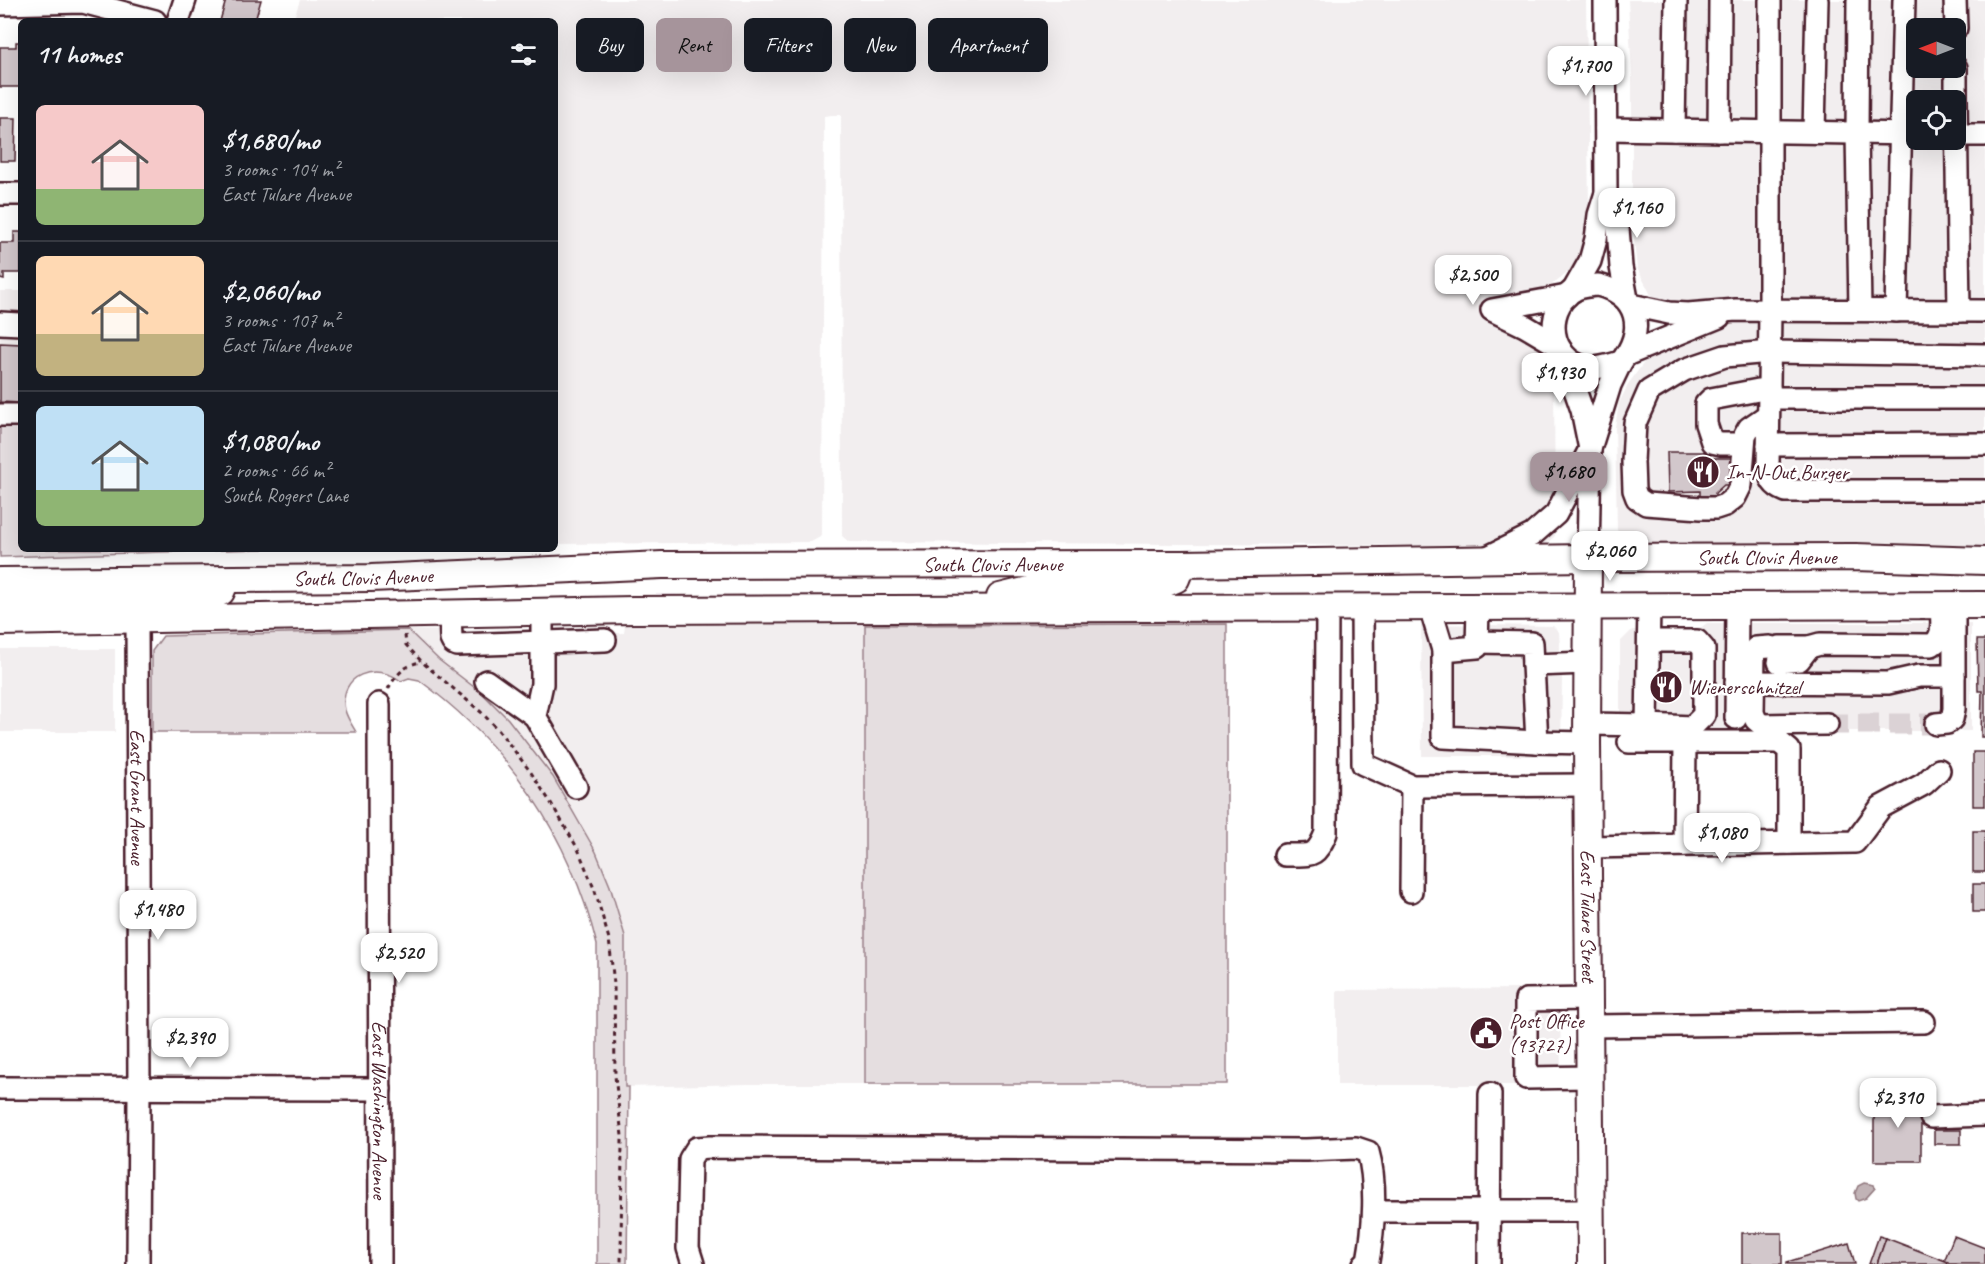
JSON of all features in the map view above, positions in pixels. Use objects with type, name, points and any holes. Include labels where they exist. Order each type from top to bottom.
[{"type":"main road","name":"South Clovis Avenue","points":[[0,580],[371,578],[662,565],[1182,564],[1483,559],[1855,557],[1985,561]]},
{"type":"main road","name":"East Tulare Street","points":[[1588,558],[1591,1264]]},
{"type":"main road","points":[[956,608],[1037,588],[1159,586],[1176,579],[1182,564]]},
{"type":"main road","points":[[0,622],[78,600],[208,598],[220,592],[226,580]]},
{"type":"main road","points":[[0,603],[19,603],[93,581]]},
{"type":"main road","name":"South Clovis Avenue","points":[[0,622],[542,611],[1985,605]]},
{"type":"street","points":[[179,18],[185,0]]},
{"type":"street","points":[[1588,558],[1590,449],[1582,410],[1559,347],[1553,323],[1557,310],[1590,261],[1606,193],[1605,0]]},
{"type":"street","points":[[1674,130],[1676,0]]},
{"type":"street","points":[[1719,131],[1720,0]]},
{"type":"street","points":[[1770,0],[1769,477],[1775,487],[1786,491],[1985,491]]},
{"type":"street","points":[[1814,132],[1817,0]]},
{"type":"street","points":[[1858,0],[1857,133],[1860,310]]},
{"type":"street","points":[[1904,0],[1907,90]]},
{"type":"street","points":[[1955,0],[1956,18]]},
{"type":"street","points":[[0,4],[83,2],[144,18]]},
{"type":"street","points":[[1606,129],[1906,134]]},
{"type":"street","points":[[1966,135],[1985,135]]},
{"type":"street","points":[[1896,310],[1908,150]]},
{"type":"street","points":[[1956,150],[1959,311]]},
{"type":"street","points":[[1483,559],[1532,535],[1556,514],[1590,449],[1610,385],[1632,344],[1636,330],[1621,267],[1617,215],[1606,193]]},
{"type":"street","points":[[0,194],[18,194]]},
{"type":"street","points":[[1736,310],[1598,368],[1584,367],[1571,361],[1559,347],[1525,326],[1492,310],[1570,293],[1585,286],[1598,285],[1611,288],[1629,302],[1669,313],[1688,314],[1736,310],[1985,311]]},
{"type":"street","points":[[0,323],[18,324]]},
{"type":"street","points":[[1769,400],[1745,435],[1741,485],[1736,497],[1716,508],[1646,504],[1637,498],[1634,490],[1633,462],[1635,423],[1649,391],[1684,370],[1725,356],[1770,352],[1985,355]]},
{"type":"street","points":[[1743,444],[1712,442],[1706,424],[1706,404],[1711,399],[1985,398]]},
{"type":"street","points":[[0,415],[18,415]]},
{"type":"street","points":[[1768,445],[1985,444]]},
{"type":"street","points":[[1647,725],[1649,605]]},
{"type":"street","points":[[1737,605],[1763,663],[1753,713],[1755,720],[1762,725],[1827,724]]},
{"type":"street","points":[[1736,718],[1763,663],[1820,644],[1932,645],[1940,639],[1948,605]]},
{"type":"street","points":[[1936,723],[1947,723],[1952,719],[1954,709],[1954,676],[1948,605]]},
{"type":"street","points":[[1430,606],[1443,650],[1443,737],[1537,742],[1647,725],[1692,727],[1704,715],[1704,649],[1697,641],[1649,641]]},
{"type":"street","points":[[1443,650],[1477,647],[1478,606]]},
{"type":"street","points":[[1285,855],[1312,854],[1320,849],[1326,833],[1327,607]]},
{"type":"street","points":[[1362,607],[1363,764],[1412,786],[1588,785]]},
{"type":"street","points":[[535,716],[542,684],[542,611]]},
{"type":"street","points":[[450,613],[451,639],[457,645],[551,640],[605,640]]},
{"type":"street","name":"East Grant Avenue","points":[[137,619],[138,1264]]},
{"type":"street","points":[[1477,642],[1532,643],[1537,742]]},
{"type":"street","points":[[1533,665],[1588,663]]},
{"type":"street","points":[[1763,663],[1888,683],[1919,676],[1954,676]]},
{"type":"street","points":[[486,681],[535,716],[576,787]]},
{"type":"street","name":"East Washington Avenue","points":[[379,704],[380,1264]]},
{"type":"street","points":[[1629,742],[1779,742],[1784,744],[1790,750],[1789,843]]},
{"type":"street","points":[[1684,845],[1685,742]]},
{"type":"street","points":[[1588,847],[1856,842],[1881,807],[1924,784],[1939,770]]},
{"type":"street","points":[[1411,891],[1412,786]]},
{"type":"street","points":[[1589,1077],[1526,1078],[1526,1000],[1590,999]]},
{"type":"street","points":[[1590,1026],[1924,1022]]},
{"type":"street","points":[[0,1088],[380,1089]]},
{"type":"street","points":[[1489,1264],[1490,1094]]},
{"type":"street","points":[[1930,1117],[1985,1115]]},
{"type":"street","points":[[693,1264],[688,1248],[690,1159],[697,1148],[1306,1150],[1356,1148],[1368,1152],[1374,1210],[1372,1243],[1368,1261],[1364,1264]]},
{"type":"street","points":[[1374,1210],[1591,1211]]},
{"type":"path","points":[[402,614],[406,645],[422,662],[481,712],[530,771],[578,849],[600,906],[609,939],[614,984],[615,1076],[622,1136],[621,1264]]},
{"type":"path","points":[[379,704],[393,680],[403,670],[410,664],[422,662]]},
{"type":"shaded area","points":[[300,0],[1586,0],[1589,207],[1586,241],[1571,269],[1550,286],[1507,297],[1505,329],[1525,335],[1544,349],[1554,374],[1555,536],[1544,546],[849,542],[842,536],[841,115],[832,115],[824,116],[822,536],[811,542],[558,544],[558,18],[294,18]]},
{"type":"shaded area","points":[[1628,0],[1985,0],[1985,548],[1641,550],[1626,545],[1617,530],[1615,427],[1619,403],[1629,383],[1645,361],[1704,337],[1698,302],[1673,303],[1651,295],[1637,268],[1632,222],[1632,77]]},
{"type":"shaded area","points":[[0,291],[18,291],[18,422],[0,422]]},
{"type":"shaded area","points":[[0,422],[18,422],[18,552],[165,552],[0,557]]},
{"type":"shaded area","points":[[1707,623],[1971,623],[1971,731],[1620,731],[1620,642],[1632,630],[1699,629]]},
{"type":"shaded area","points":[[1227,624],[1227,1084],[865,1084],[865,625]]},
{"type":"shaded area","points":[[1421,624],[1553,626],[1559,632],[1562,679],[1561,756],[1422,756]]},
{"type":"shaded area","points":[[625,625],[865,625],[865,1084],[625,1087],[625,936],[610,886],[596,852],[531,747],[508,719],[483,694],[439,660],[408,630],[624,633]]},
{"type":"shaded area","points":[[408,630],[439,660],[483,694],[508,719],[553,777],[596,852],[610,886],[625,936],[625,1087],[629,1087],[627,1264],[597,1264],[597,945],[585,905],[553,831],[532,796],[508,764],[481,734],[419,680],[409,678],[401,681],[381,672],[361,675],[347,688],[344,698],[345,710],[356,732],[152,732],[152,651],[163,636]]},
{"type":"shaded area","points":[[0,649],[115,649],[115,732],[0,732]]},
{"type":"shaded area","points":[[1560,989],[1561,1085],[1337,1085],[1337,990]]},
{"type":"shaded area","points":[[1864,1183],[1874,1185],[1875,1188],[1866,1198],[1858,1201],[1855,1193],[1858,1186]]},
{"type":"building","points":[[226,0],[261,0],[256,18],[221,18]]},
{"type":"building","points":[[16,42],[18,42],[18,87],[0,87],[0,47],[16,47]]},
{"type":"building","points":[[0,118],[16,118],[15,161],[0,161]]},
{"type":"building","points":[[14,232],[18,232],[18,273],[4,273],[4,280],[0,279],[0,243],[14,243]]},
{"type":"building","points":[[0,343],[18,344],[18,403],[0,402]]},
{"type":"building","name":"In-N-Out Burger","points":[[1667,452],[1707,452],[1708,458],[1738,458],[1738,485],[1724,485],[1715,493],[1715,505],[1700,505],[1700,491],[1668,492]]},
{"type":"building","points":[[1977,640],[1985,640],[1985,737],[1981,737],[1982,691],[1978,691]]},
{"type":"building","points":[[1973,752],[1985,752],[1985,806],[1973,806]]},
{"type":"building","points":[[1973,831],[1985,831],[1985,872],[1973,872]]},
{"type":"building","points":[[1973,884],[1985,884],[1985,912],[1973,912]]},
{"type":"building","points":[[1921,1097],[1921,1161],[1874,1161],[1874,1098]]},
{"type":"building","points":[[1934,1130],[1961,1130],[1961,1144],[1934,1144]]},
{"type":"building","points":[[1742,1233],[1782,1233],[1782,1264],[1742,1264]]},
{"type":"building","points":[[1879,1236],[1886,1238],[1877,1264],[1869,1264]]},
{"type":"building","points":[[1954,1236],[1985,1248],[1985,1264],[1943,1264]]},
{"type":"building","points":[[1886,1238],[1948,1262],[1947,1264],[1877,1264]]},
{"type":"building","points":[[1849,1243],[1855,1264],[1787,1264],[1787,1262]]},
{"type":"tunnel","points":[[1827,724],[1936,724]]},
{"type":"place","name":"In-N-Out Burger","points":[[1703,472]]},
{"type":"place","name":"Wienerschnitzel","points":[[1666,687]]},
{"type":"place","name":"Post Office (93727)","points":[[1486,1033]]}]
